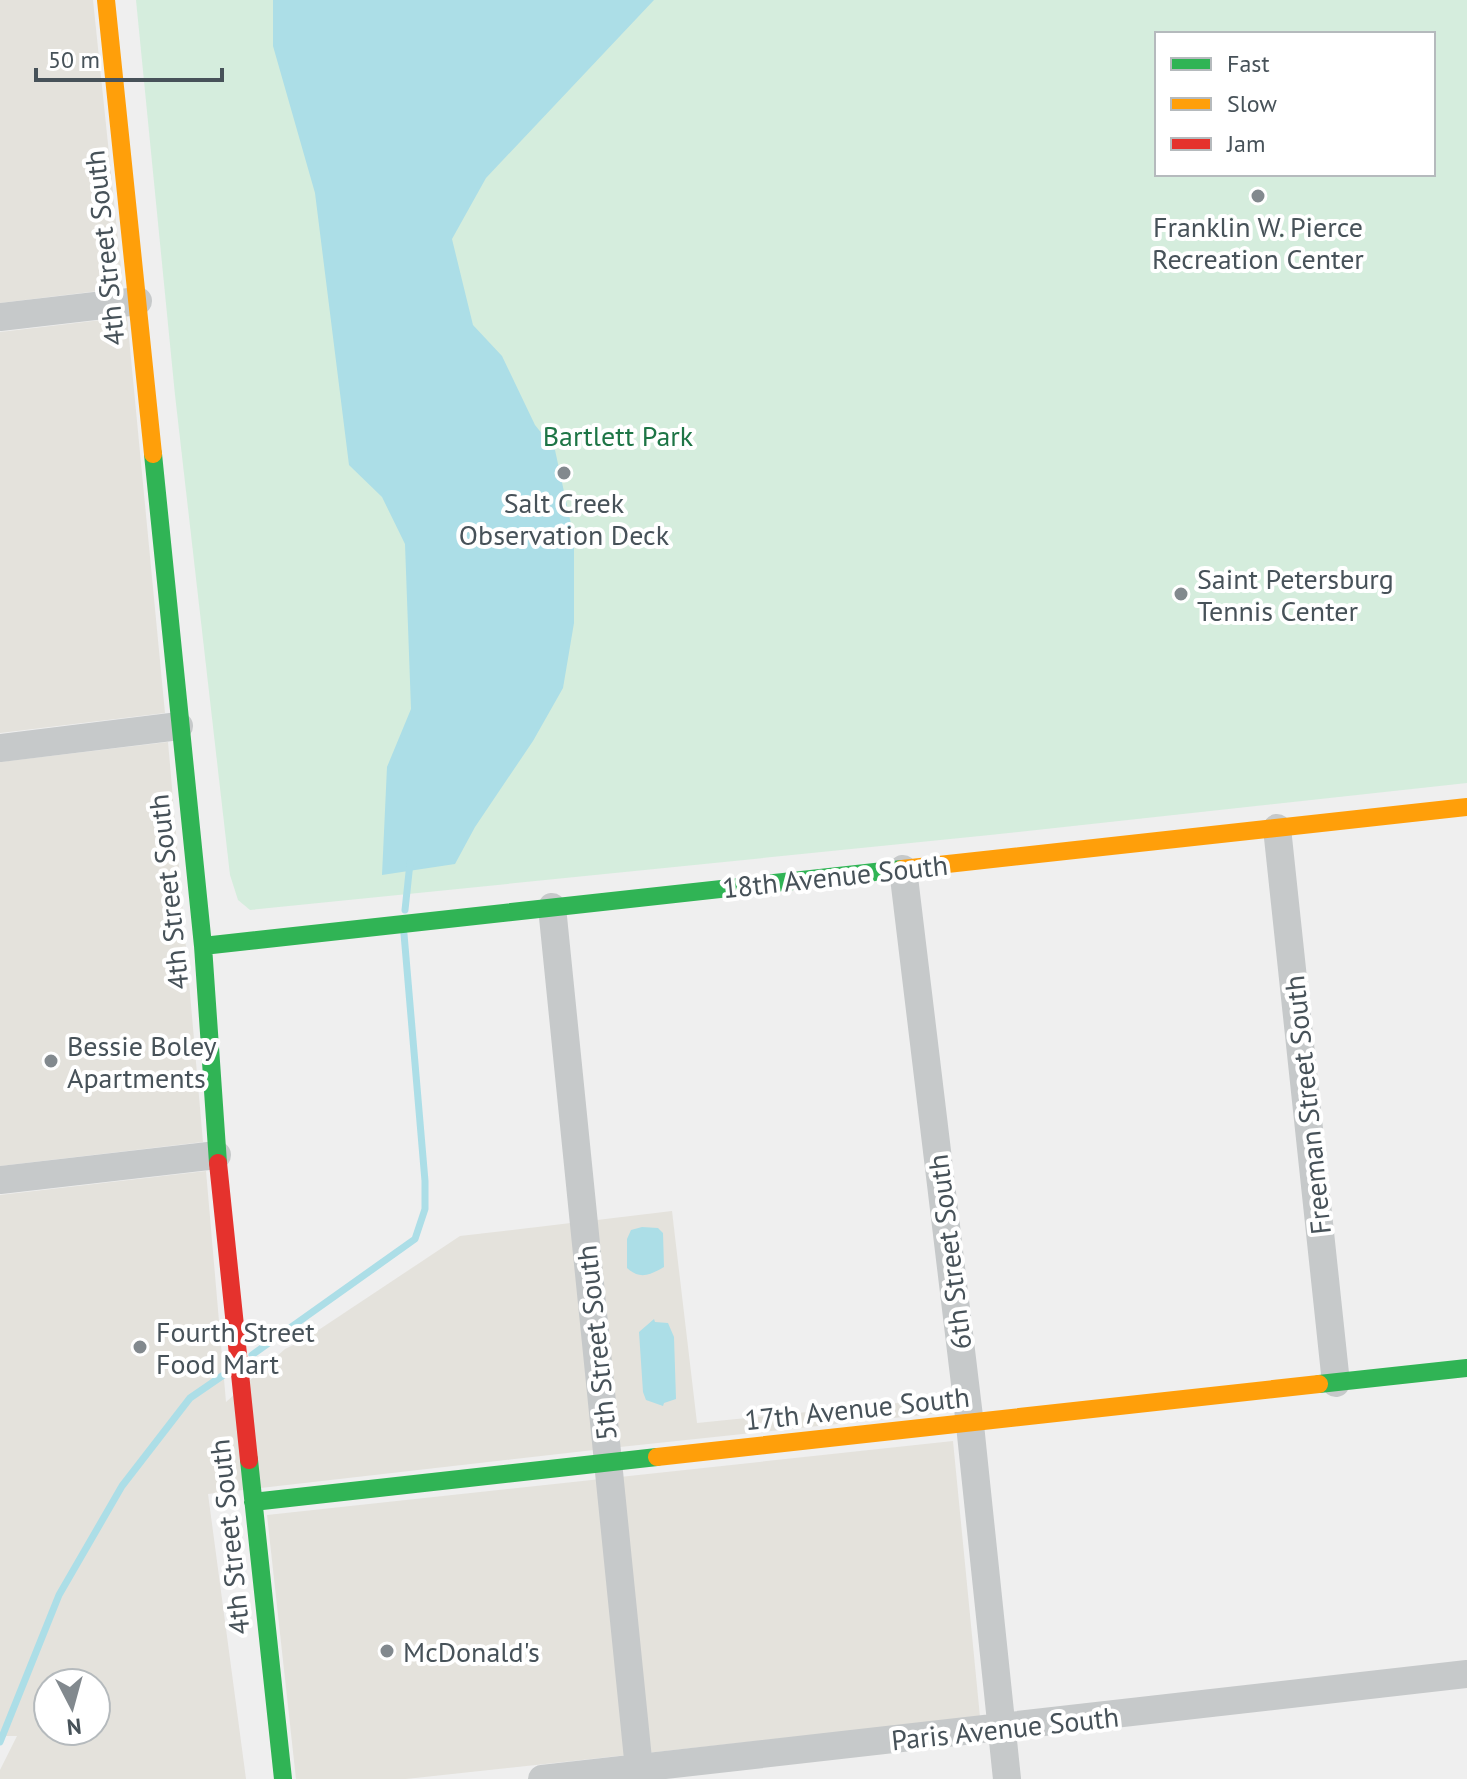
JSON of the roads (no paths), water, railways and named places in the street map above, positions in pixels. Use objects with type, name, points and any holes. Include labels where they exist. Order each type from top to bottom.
[{"type":"street","name":"4th Street South","points":[[106,0],[203,946],[217,1155],[283,1779]]},
{"type":"street","points":[[0,317],[138,301]]},
{"type":"street","points":[[0,748],[179,726]]},
{"type":"street","name":"18th Avenue South","points":[[203,946],[1467,807]]},
{"type":"street","name":"Freeman Street South","points":[[1277,828],[1336,1383]]},
{"type":"street","name":"6th Street South","points":[[903,869],[970,1425],[1007,1779]]},
{"type":"street","name":"5th Street South","points":[[552,907],[639,1774]]},
{"type":"street","points":[[0,1180],[217,1155]]},
{"type":"street","name":"17th Avenue South","points":[[253,1502],[1467,1368]]},
{"type":"street","name":"Paris Avenue South","points":[[542,1779],[639,1774],[1467,1674]]},
{"type":"water","points":[[273,0],[654,0],[486,178],[452,239],[473,325],[502,356],[535,425],[555,450],[574,538],[574,623],[563,688],[455,864],[382,875],[387,767],[411,709],[405,544],[382,497],[349,465],[315,193],[273,46]]},
{"type":"water","points":[[658,1228],[663,1233],[664,1267],[645,1275],[627,1268],[627,1239],[631,1230]]},
{"type":"water","points":[[654,1319],[655,1322],[668,1323],[674,1337],[676,1399],[663,1406],[646,1400],[643,1392],[639,1332]]},
{"type":"waterway","points":[[405,910],[410,863]]},
{"type":"waterway","points":[[252,1355],[415,1239],[425,1209],[425,1181],[404,934]]},
{"type":"waterway","points":[[0,1742],[59,1595],[122,1486],[190,1398],[225,1374]]},
{"type":"place","name":"Franklin W. Pierce Recreation Center","points":[[1258,196]]},
{"type":"place","name":"Salt Creek Observation Deck","points":[[564,473]]},
{"type":"place","name":"Saint Petersburg Tennis Center","points":[[1181,594]]},
{"type":"place","name":"Bessie Boley Apartments","points":[[51,1061]]},
{"type":"place","name":"Fourth Street Food Mart","points":[[140,1347]]},
{"type":"place","name":"McDonald's","points":[[387,1651]]},
{"type":"park label","name":"Bartlett Park","points":[[618,435]]}]
